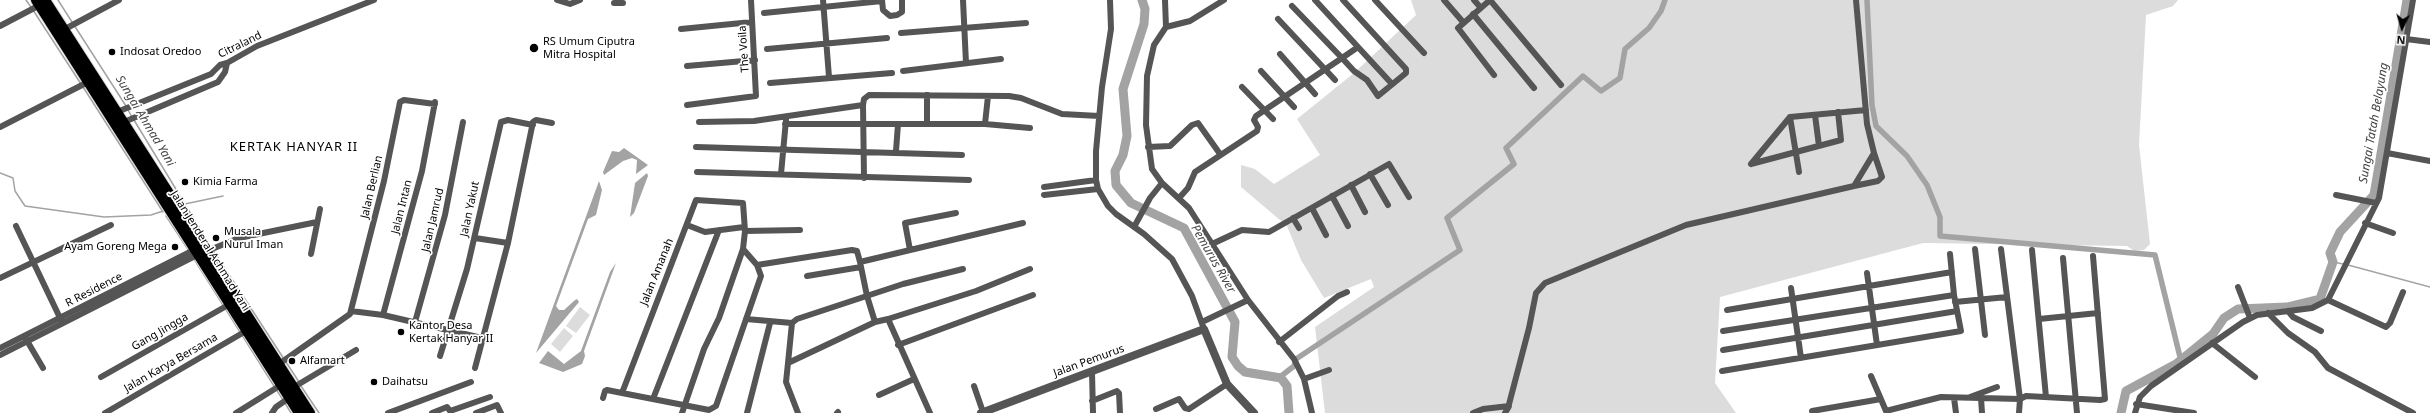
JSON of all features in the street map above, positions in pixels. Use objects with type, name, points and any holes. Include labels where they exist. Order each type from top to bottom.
[{"type":"highway","name":"Jalan Jenderal Achmad Yani","points":[[44,1],[65,29],[124,122],[156,180],[203,251],[251,332],[277,387],[285,400],[299,413]]},
{"type":"highway","name":"Jalan Jenderal Achmad Yani","points":[[44,1],[88,82],[149,168]]},
{"type":"highway","name":"Jalan Jenderal Achmad Yani","points":[[203,251],[230,304],[251,332],[298,385],[310,413]]},
{"type":"street","points":[[65,29],[119,0]]},
{"type":"street","name":"Citraland","points":[[117,112],[211,74],[220,65],[227,63],[257,46],[374,0]]},
{"type":"street","points":[[557,0],[570,4],[580,0]]},
{"type":"street","name":"The Voila","points":[[687,105],[756,96],[751,0]]},
{"type":"street","points":[[764,13],[823,3],[882,0],[884,12],[894,16],[902,12],[902,0]]},
{"type":"street","points":[[963,0],[966,27],[966,64]]},
{"type":"street","points":[[1110,0],[1111,29],[1104,69],[1099,116],[1096,180],[1098,189],[1108,206],[1172,259],[1192,296],[1227,384],[1254,413]]},
{"type":"street","points":[[1165,0],[1166,27]]},
{"type":"street","points":[[1224,0],[1190,21],[1166,27],[1156,39],[1148,67],[1148,147],[1152,169],[1162,183],[1189,208],[1248,300],[1279,342],[1294,359],[1304,378],[1312,413]]},
{"type":"street","points":[[1315,0],[1392,84]]},
{"type":"street","points":[[1292,6],[1354,71],[1367,80],[1377,95],[1380,95],[1407,70],[1343,0]]},
{"type":"street","points":[[1374,0],[1424,53]]},
{"type":"street","points":[[1444,0],[1463,22]]},
{"type":"street","points":[[1474,0],[1480,8]]},
{"type":"street","points":[[1494,75],[1458,28],[1463,22],[1490,0],[1562,85]]},
{"type":"street","points":[[1473,413],[1483,409],[1508,410],[1536,293],[1545,283],[1686,225],[1854,186],[1878,180],[1882,177],[1874,153],[1866,110],[1856,0]]},
{"type":"street","points":[[2135,413],[2136,404],[2140,397],[2151,386],[2212,343],[2248,315],[2312,308],[2328,300],[2374,203],[2387,153],[2412,0]]},
{"type":"street","points":[[0,26],[44,1]]},
{"type":"street","points":[[614,3],[623,3]]},
{"type":"street","points":[[823,3],[829,77]]},
{"type":"street","points":[[1473,14],[1534,88]]},
{"type":"street","points":[[1278,19],[1335,80]]},
{"type":"street","points":[[681,29],[752,22]]},
{"type":"street","points":[[901,33],[1026,23]]},
{"type":"street","points":[[767,50],[887,38]]},
{"type":"street","points":[[2406,40],[2430,42]]},
{"type":"street","points":[[1179,198],[1188,188],[1195,172],[1220,154],[1257,131],[1258,128],[1255,118],[1358,47]]},
{"type":"street","points":[[1280,54],[1315,94]]},
{"type":"street","points":[[903,71],[1001,59]]},
{"type":"street","points":[[687,66],[755,60]]},
{"type":"street","points":[[124,122],[218,82],[225,72],[227,63]]},
{"type":"street","points":[[1261,71],[1294,107]]},
{"type":"street","points":[[770,83],[892,73]]},
{"type":"street","points":[[0,127],[88,82]]},
{"type":"street","points":[[1242,88],[1273,119]]},
{"type":"street","points":[[864,178],[865,125],[863,105],[864,99],[870,95],[988,96],[1021,98],[1062,114],[1099,116]]},
{"type":"street","points":[[927,95],[927,124]]},
{"type":"street","points":[[985,124],[988,96]]},
{"type":"street","name":"Jalan Berlian","points":[[351,311],[384,181],[400,102],[404,100],[435,103]]},
{"type":"street","name":"Jalan Intan","points":[[383,315],[422,171],[435,103]]},
{"type":"street","points":[[699,122],[748,122],[863,105]]},
{"type":"street","points":[[1838,112],[1841,140],[1751,164],[1790,117],[1815,114],[1838,112],[1866,110]]},
{"type":"street","points":[[1815,114],[1818,146]]},
{"type":"street","points":[[781,174],[786,116]]},
{"type":"street","points":[[1790,117],[1799,172]]},
{"type":"street","name":"Jalan Yakut","points":[[440,356],[475,238],[501,122],[508,120],[533,125]]},
{"type":"street","points":[[475,368],[508,243],[533,125],[536,120],[552,123]]},
{"type":"street","name":"Jalan Jamrud","points":[[415,322],[446,215],[464,122]]},
{"type":"street","points":[[1148,147],[1170,146],[1192,125],[1198,123],[1220,154]]},
{"type":"street","points":[[785,124],[985,124],[1030,128]]},
{"type":"street","points":[[896,151],[898,124]]},
{"type":"street","points":[[696,147],[896,151],[962,155]]},
{"type":"street","points":[[1854,186],[1874,153]]},
{"type":"street","points":[[2387,153],[2430,161]]},
{"type":"street","points":[[1212,244],[1242,230],[1269,232],[1389,164],[1409,197]]},
{"type":"street","points":[[697,172],[969,180]]},
{"type":"street","points":[[1370,174],[1388,205]]},
{"type":"street","points":[[1044,187],[1096,180]]},
{"type":"street","points":[[1134,227],[1145,207],[1162,183]]},
{"type":"street","points":[[1351,185],[1365,212]]},
{"type":"street","points":[[1044,195],[1098,189]]},
{"type":"street","points":[[2336,195],[2362,202],[2374,203]]},
{"type":"street","points":[[1332,196],[1348,226]]},
{"type":"street","name":"Jalan Amanah","points":[[622,393],[695,202],[699,199],[743,203],[743,249],[682,413]]},
{"type":"street","points":[[1312,208],[1326,235]]},
{"type":"street","points":[[311,254],[320,209]]},
{"type":"street","points":[[910,250],[905,223],[956,213]]},
{"type":"street","points":[[1293,218],[1299,228]]},
{"type":"street","points":[[0,355],[26,339],[176,263],[203,251],[239,238],[317,222]]},
{"type":"street","points":[[807,276],[861,265],[910,250],[1023,223]]},
{"type":"street","points":[[2365,224],[2393,233]]},
{"type":"street","points":[[0,278],[111,225]]},
{"type":"street","points":[[686,225],[702,232],[744,229],[800,230]]},
{"type":"street","points":[[16,226],[62,321]]},
{"type":"street","points":[[652,399],[719,230]]},
{"type":"street","points":[[475,238],[508,243]]},
{"type":"street","points":[[603,398],[605,391],[607,390],[709,410],[716,406],[761,276],[757,265],[743,249]]},
{"type":"street","points":[[1976,249],[1985,334]]},
{"type":"street","points":[[2001,249],[2020,399],[2019,413]]},
{"type":"street","points":[[757,265],[852,250],[857,251],[867,296],[875,322]]},
{"type":"street","points":[[2032,250],[2040,319],[2046,397]]},
{"type":"street","points":[[1722,372],[1961,331],[1955,298],[1950,254]]},
{"type":"street","points":[[1871,376],[1886,411],[1901,410],[1941,398],[2020,399],[2026,396],[2103,400],[2106,396],[2092,256]]},
{"type":"street","points":[[2062,258],[2078,413]]},
{"type":"street","points":[[746,319],[770,323],[792,323],[797,319],[867,296],[963,269]]},
{"type":"street","points":[[788,363],[875,322],[976,291],[1030,269]]},
{"type":"street","points":[[1727,310],[1952,272]]},
{"type":"street","points":[[1867,273],[1877,345]]},
{"type":"street","points":[[2238,287],[2248,315]]},
{"type":"street","points":[[1791,288],[1801,358]]},
{"type":"street","points":[[1279,342],[1347,292]]},
{"type":"street","points":[[2328,300],[2386,327],[2390,324],[2403,292]]},
{"type":"street","points":[[898,345],[1033,295]]},
{"type":"street","points":[[1724,331],[1871,308],[1955,298],[1981,300],[2007,297]]},
{"type":"street","points":[[1203,326],[1248,300]]},
{"type":"street","name":"Gang Jingga","points":[[101,378],[230,304]]},
{"type":"street","points":[[279,364],[347,316],[351,311],[383,315],[482,338]]},
{"type":"street","points":[[1723,350],[1798,339],[1957,311]]},
{"type":"street","points":[[2288,311],[2293,317],[2320,331]]},
{"type":"street","points":[[2040,319],[2098,313]]},
{"type":"street","points":[[2268,313],[2288,333],[2316,352],[2328,368],[2413,413]]},
{"type":"street","points":[[888,319],[898,345],[930,413]]},
{"type":"street","points":[[747,413],[770,323]]},
{"type":"street","points":[[792,323],[786,382],[798,413]]},
{"type":"street","name":"Jalan Pemurus","points":[[982,412],[1092,372],[1203,326]]},
{"type":"street","name":"Jalan Karya Bersama","points":[[105,413],[251,332]]},
{"type":"street","points":[[0,348],[26,339]]},
{"type":"street","points":[[26,339],[43,368]]},
{"type":"street","points":[[2212,343],[2255,377]]},
{"type":"street","points":[[298,385],[356,350]]},
{"type":"street","points":[[1304,378],[1329,370]]},
{"type":"street","points":[[1092,372],[1093,413]]},
{"type":"street","points":[[879,395],[914,379]]},
{"type":"street","points":[[388,413],[471,382]]},
{"type":"street","points":[[1156,409],[1179,399],[1185,408],[1189,409],[1227,384]]},
{"type":"street","points":[[974,386],[982,412]]},
{"type":"street","points":[[236,413],[277,387]]},
{"type":"street","points":[[1967,398],[1997,387]]},
{"type":"street","points":[[1092,401],[1117,391],[1119,394],[1120,413]]},
{"type":"street","points":[[432,413],[447,408],[450,412],[490,397]]},
{"type":"street","points":[[1954,398],[1956,413]]},
{"type":"street","points":[[1981,398],[1982,413]]},
{"type":"street","points":[[1812,411],[1881,399]]},
{"type":"street","points":[[272,413],[276,407],[285,400]]},
{"type":"street","points":[[2136,404],[2194,413]]},
{"type":"street","points":[[476,413],[497,405],[501,413]]},
{"type":"shaded area","points":[[1411,0],[2178,0],[2173,6],[2146,15],[2139,145],[2150,244],[2144,250],[2134,251],[2127,246],[1923,243],[1720,297],[1715,383],[1736,413],[1325,413],[1315,327],[1374,287],[1371,279],[1324,298],[1301,260],[1287,226],[1241,187],[1241,165],[1255,169],[1274,184],[1320,155],[1297,119],[1354,73],[1416,15]]},
{"type":"shaded area","points":[[624,148],[648,165],[636,174],[637,160],[632,158],[623,161],[604,175],[603,172],[612,151],[619,152]]},
{"type":"shaded area","points":[[647,173],[648,176],[634,213],[630,217],[635,183]]},
{"type":"shaded area","points":[[599,181],[602,190],[596,215],[588,219],[556,306],[559,310],[564,310],[575,300],[577,299],[579,302],[536,353]]},
{"type":"shaded area","points":[[616,263],[584,351],[585,356],[582,364],[563,372],[539,363],[548,351],[564,364],[581,351],[610,272]]},
{"type":"shaded area","points":[[580,307],[590,315],[576,333],[566,326]]},
{"type":"shaded area","points":[[564,328],[573,336],[560,352],[551,344]]},
{"type":"waterway","name":"Sungai Ahmad Yani","points":[[26,0],[31,7]]},
{"type":"waterway","name":"Sungai Ahmad Yani","points":[[58,0],[72,22]]},
{"type":"waterway","name":"Pemurus River","points":[[1142,0],[1145,9],[1144,24],[1123,89],[1127,136],[1123,155],[1115,171],[1116,185],[1131,203],[1184,228],[1235,322],[1232,357],[1238,366],[1245,372],[1281,378],[1287,386],[1289,413]]},
{"type":"waterway","points":[[1280,377],[1294,366],[1296,359],[1460,250],[1447,218],[1514,164],[1506,148],[1583,76],[1601,91],[1620,78],[1625,49],[1649,28],[1661,11],[1665,0]]},
{"type":"waterway","points":[[1867,0],[1872,105],[1876,126],[1907,156],[1927,185],[1940,217],[1940,236],[2155,255],[2181,361]]},
{"type":"waterway","name":"Sungai Tatah Belayung","points":[[2121,413],[2126,391],[2176,364],[2213,334],[2224,318],[2238,309],[2287,307],[2320,299],[2333,262],[2330,253],[2340,232],[2374,195],[2407,0]]},
{"type":"waterway","name":"Sungai Ahmad Yani","points":[[33,10],[81,84]]},
{"type":"waterway","name":"Sungai Ahmad Yani","points":[[74,25],[126,106]]},
{"type":"waterway","name":"Sungai Ahmad Yani","points":[[83,87],[163,212]]},
{"type":"waterway","name":"Sungai Ahmad Yani","points":[[128,110],[132,117]]},
{"type":"waterway","name":"Sungai Ahmad Yani","points":[[134,120],[211,247]]},
{"type":"waterway","points":[[0,173],[13,178],[15,191],[25,206],[104,217],[151,215],[163,211]]},
{"type":"waterway","points":[[180,205],[223,196]]},
{"type":"waterway","name":"Sungai Ahmad Yani","points":[[166,216],[189,251]]},
{"type":"waterway","name":"Sungai Ahmad Yani","points":[[213,250],[284,359]]},
{"type":"waterway","name":"Sungai Ahmad Yani","points":[[194,259],[223,305]]},
{"type":"waterway","points":[[2333,262],[2343,264]]},
{"type":"waterway","points":[[2348,265],[2430,287]]},
{"type":"waterway","name":"Sungai Ahmad Yani","points":[[225,308],[240,332]]},
{"type":"waterway","name":"Sungai Ahmad Yani","points":[[242,335],[274,386]]},
{"type":"waterway","name":"Sungai Ahmad Yani","points":[[286,362],[299,382]]},
{"type":"waterway","name":"Sungai Ahmad Yani","points":[[301,386],[319,413]]},
{"type":"waterway","name":"Sungai Ahmad Yani","points":[[276,389],[283,400]]},
{"type":"waterway","name":"Sungai Ahmad Yani","points":[[285,403],[291,413]]},
{"type":"place","name":"RS Umum Ciputra Mitra Hospital","points":[[534,48]]},
{"type":"place","name":"Indosat Oredoo","points":[[112,52]]},
{"type":"place","name":"Kimia Farma","points":[[185,182]]},
{"type":"place","name":"Musala Nurul Iman","points":[[216,238]]},
{"type":"place","name":"Ayam Goreng Mega","points":[[175,247]]},
{"type":"place","name":"Kantor Desa Kertak Hanyar II","points":[[401,332]]},
{"type":"place","name":"Alfamart","points":[[292,361]]},
{"type":"place","name":"Daihatsu","points":[[374,382]]},
{"type":"district","name":"KERTAK HANYAR II","points":[[294,147]]}]
